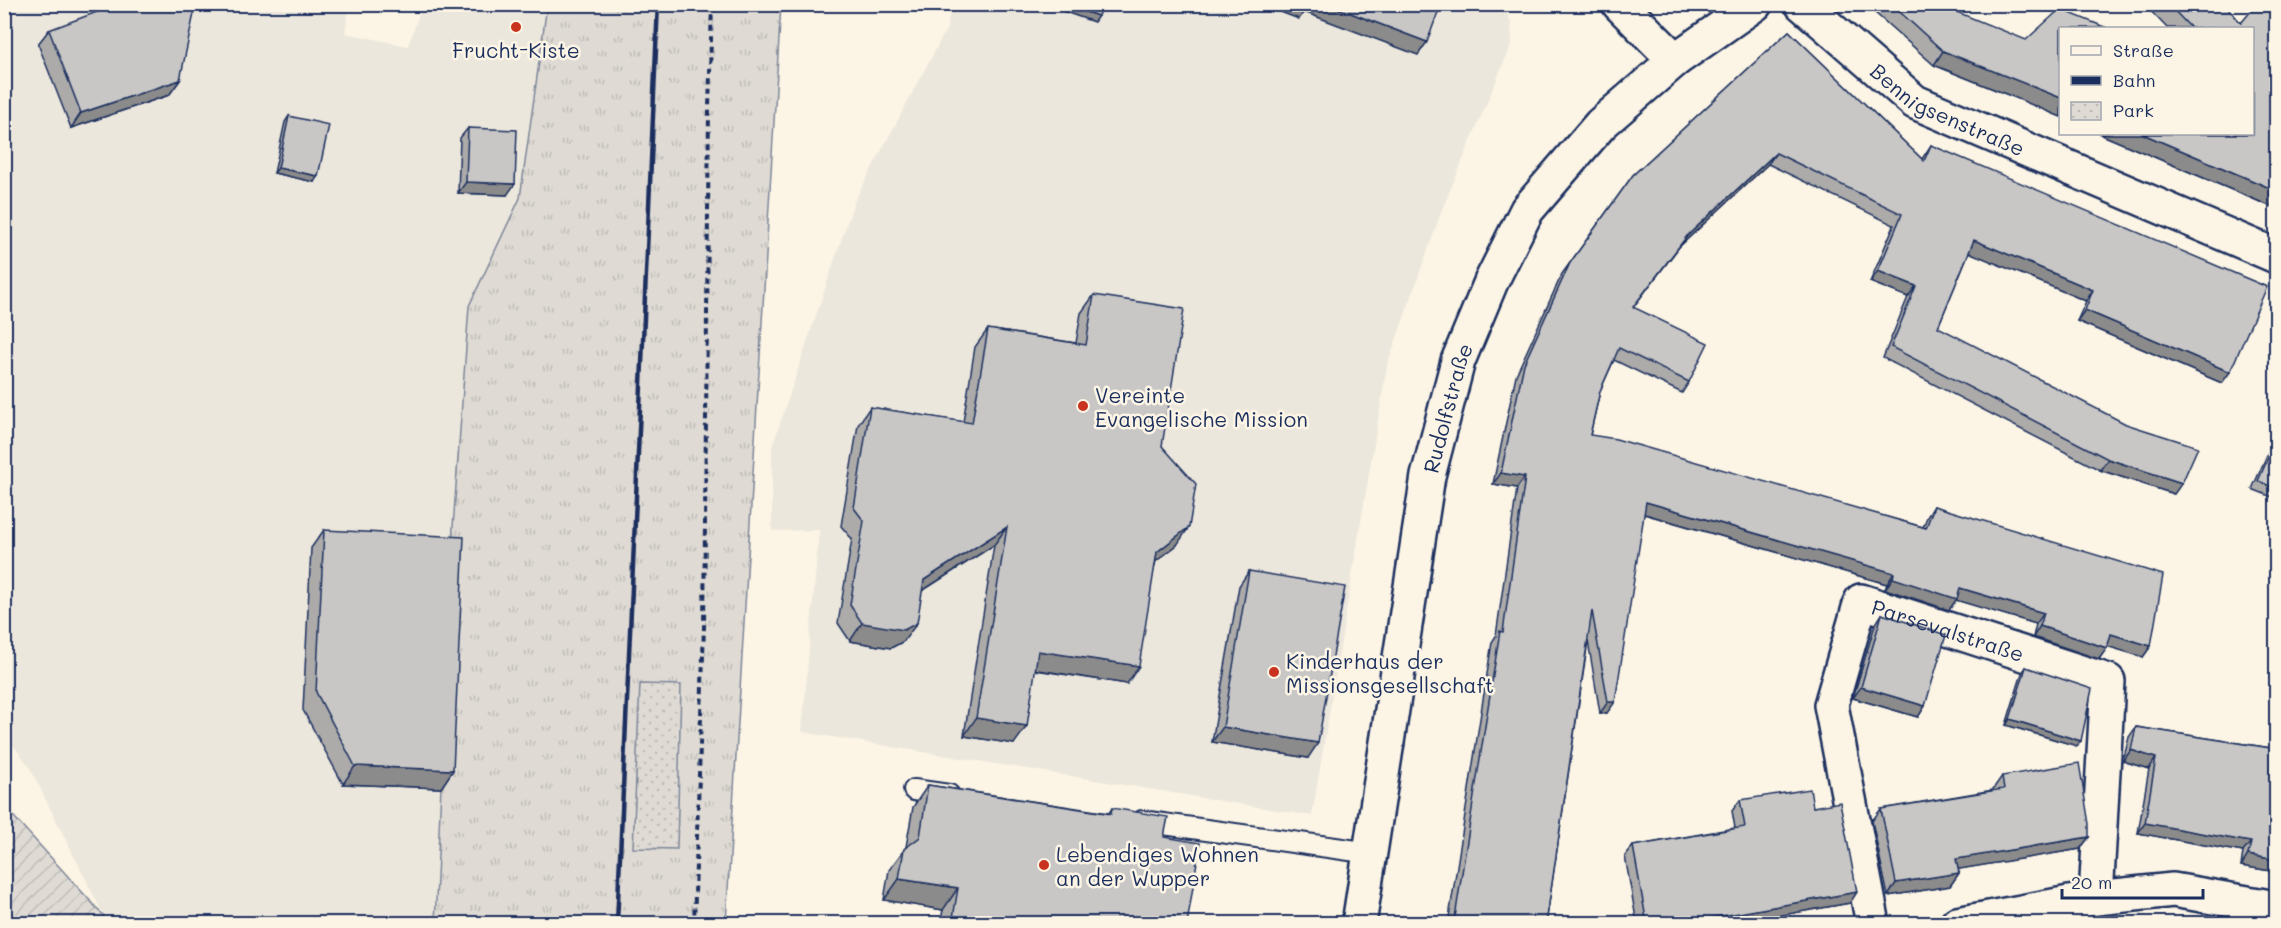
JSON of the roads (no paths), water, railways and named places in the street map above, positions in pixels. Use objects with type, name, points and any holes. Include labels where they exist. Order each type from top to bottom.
[{"type":"street","points":[[1619,4],[1675,60]]},
{"type":"street","name":"Rudolfstraße","points":[[1359,924],[1428,476],[1458,361],[1491,282],[1527,210],[1601,124],[1675,60],[1755,4]]},
{"type":"street","name":"Bennigsenstraße","points":[[1802,4],[1915,102],[2277,256]]},
{"type":"street","name":"Parsevalstraße","points":[[1873,924],[1832,705],[1862,601],[2108,681],[2096,898]]},
{"type":"street","points":[[1957,924],[2096,898],[2173,890],[2277,908]]},
{"type":"lane","points":[[914,790],[972,798]]},
{"type":"lane","points":[[1125,819],[1371,853]]},
{"type":"railway","points":[[617,924],[658,4]]},
{"type":"place","name":"Frucht-Kiste","points":[[516,27]]},
{"type":"place","name":"Vereinte Evangelische Mission","points":[[1083,406]]},
{"type":"place","name":"Kinderhaus der Missionsgesellschaft","points":[[1274,672]]},
{"type":"place","name":"Lebendiges Wohnen an der Wupper","points":[[1044,865]]}]
